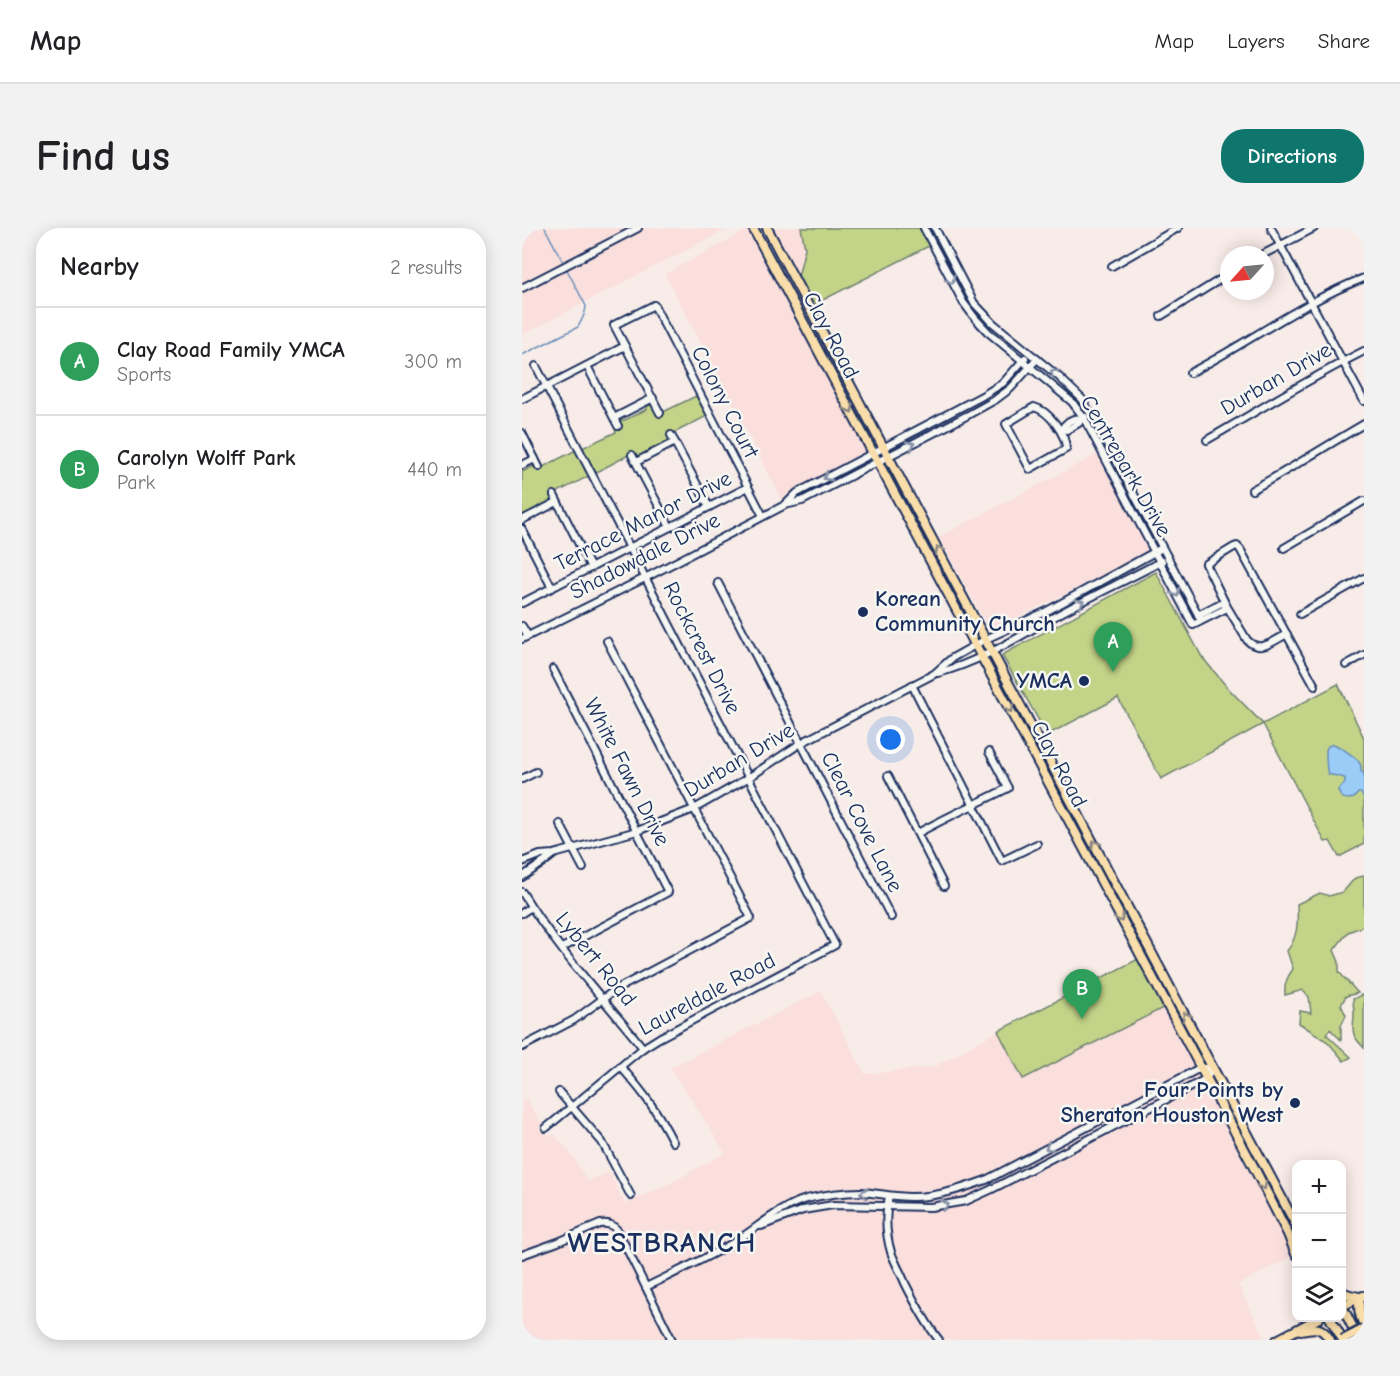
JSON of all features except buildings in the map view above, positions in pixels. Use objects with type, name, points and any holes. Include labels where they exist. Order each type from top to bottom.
[{"type":"highway","points":[[1343,1340],[1364,1327]]},
{"type":"main road","name":"Clay Road","points":[[753,228],[1250,1160],[1292,1244]]},
{"type":"main road","name":"Clay Road","points":[[767,228],[1260,1154],[1292,1219]]},
{"type":"main road","points":[[773,265],[783,259]]},
{"type":"main road","points":[[816,346],[826,340]]},
{"type":"main road","points":[[940,578],[951,573]]},
{"type":"main road","points":[[1023,734],[1034,729]]},
{"type":"main road","points":[[1065,812],[1075,807]]},
{"type":"main road","points":[[1103,885],[1114,879]]},
{"type":"main road","points":[[1138,951],[1149,945]]},
{"type":"main road","points":[[1250,1160],[1260,1154]]},
{"type":"main road","points":[[1288,1234],[1292,1230]]},
{"type":"main road","points":[[1346,1294],[1362,1296]]},
{"type":"main road","points":[[1346,1304],[1362,1296]]},
{"type":"main road","points":[[1362,1296],[1358,1309],[1364,1327]]},
{"type":"main road","points":[[1346,1315],[1359,1340]]},
{"type":"main road","points":[[1277,1340],[1310,1322]]},
{"type":"main road","points":[[1333,1322],[1343,1340]]},
{"type":"main road","points":[[1294,1332],[1319,1328],[1330,1340]]},
{"type":"street","points":[[522,288],[638,228]]},
{"type":"street","name":"Centrepark Drive","points":[[924,228],[970,313],[988,332],[1072,402],[1083,418],[1193,625],[1200,618],[1082,399],[993,323],[974,303],[935,228]]},
{"type":"street","points":[[1112,266],[1178,228]]},
{"type":"street","points":[[1271,228],[1364,401]]},
{"type":"street","points":[[1274,248],[1314,228]]},
{"type":"street","points":[[938,254],[946,249]]},
{"type":"street","points":[[1190,373],[1312,302],[1364,278]]},
{"type":"street","points":[[1161,316],[1220,280]]},
{"type":"street","name":"Colony Court","points":[[626,346],[615,325],[654,305],[763,516]]},
{"type":"street","points":[[970,313],[978,307]]},
{"type":"street","points":[[522,399],[626,346],[660,413]]},
{"type":"street","name":"Durban Drive","points":[[1207,440],[1364,351]]},
{"type":"street","name":"Shadowdale Drive","points":[[785,505],[797,493],[1003,383],[1028,352]]},
{"type":"street","name":"Shadowdale Drive","points":[[525,637],[785,505],[802,501],[968,415],[1011,388],[1037,359]]},
{"type":"street","name":"Rockcrest Drive","points":[[536,366],[835,945]]},
{"type":"street","points":[[587,366],[618,426]]},
{"type":"street","points":[[614,418],[653,398]]},
{"type":"street","points":[[963,406],[968,415]]},
{"type":"street","points":[[1034,407],[1039,408],[1061,430],[1066,449],[1030,469],[1006,424],[1034,407]]},
{"type":"street","points":[[1061,430],[1072,420],[1083,418],[1090,413]]},
{"type":"street","points":[[1252,490],[1364,424]]},
{"type":"street","points":[[522,433],[539,467]]},
{"type":"street","points":[[672,435],[709,507]]},
{"type":"street","points":[[636,462],[675,442]]},
{"type":"street","points":[[632,455],[670,527]]},
{"type":"street","points":[[522,465],[535,459]]},
{"type":"street","points":[[1120,486],[1127,483]]},
{"type":"street","name":"Terrace Manor Drive","points":[[522,603],[748,487]]},
{"type":"street","points":[[522,520],[556,499],[591,568]]},
{"type":"street","points":[[1284,548],[1364,501]]},
{"type":"street","points":[[522,529],[552,588]]},
{"type":"street","points":[[1287,634],[1262,647],[1251,645],[1226,605],[1206,564],[1237,546],[1240,549],[1316,686]]},
{"type":"street","name":"Durban Drive","points":[[934,674],[952,658],[986,639],[1047,611],[1162,548]]},
{"type":"street","name":"Durban Drive","points":[[522,862],[540,855],[554,854],[637,831],[694,809],[748,778],[801,743],[934,674],[956,668],[992,652],[1051,618],[1167,558]]},
{"type":"street","points":[[1300,614],[1364,578]]},
{"type":"street","name":"Clear Cove Lane","points":[[718,582],[891,917]]},
{"type":"street","points":[[1200,618],[1214,611],[1225,609],[1226,605]]},
{"type":"street","points":[[522,626],[525,637]]},
{"type":"street","points":[[522,1047],[574,1020],[615,990],[751,918],[607,641]]},
{"type":"street","points":[[1346,665],[1364,655]]},
{"type":"street","name":"White Fawn Drive","points":[[553,669],[668,892],[562,948]]},
{"type":"street","points":[[912,685],[1002,861],[1037,844]]},
{"type":"street","points":[[918,833],[1008,788],[989,752]]},
{"type":"street","points":[[522,779],[536,772]]},
{"type":"street","points":[[888,776],[944,886]]},
{"type":"street","points":[[560,824],[583,868]]},
{"type":"street","name":"Durban Drive","points":[[522,876],[554,854]]},
{"type":"street","name":"Lybert Road","points":[[522,892],[562,948],[643,1048]]},
{"type":"street","points":[[522,913],[531,907]]},
{"type":"street","name":"Laureldale Road","points":[[546,1128],[643,1048],[835,945]]},
{"type":"street","points":[[621,1067],[657,1111],[673,1142]]},
{"type":"street","points":[[646,1287],[728,1245],[776,1212],[806,1200],[834,1194],[860,1192],[889,1196],[933,1196],[962,1189],[986,1180],[1200,1068],[1213,1068]]},
{"type":"street","points":[[755,1228],[803,1210],[833,1205],[931,1207],[966,1201],[1206,1079],[1213,1068]]},
{"type":"street","points":[[559,1092],[602,1142],[631,1196]]},
{"type":"street","points":[[889,1196],[888,1238],[891,1252],[920,1312],[939,1340]]},
{"type":"street","points":[[522,1255],[600,1224],[607,1223],[615,1227],[672,1340]]},
{"type":"shaded area","points":[[522,228],[729,228],[522,335]]},
{"type":"shaded area","points":[[751,228],[873,453],[797,493],[785,505],[665,274]]},
{"type":"shaded area","points":[[772,228],[802,228],[805,248],[798,277]]},
{"type":"shaded area","points":[[1098,454],[1148,549],[1145,554],[990,631],[939,537]]},
{"type":"shaded area","points":[[821,991],[865,1074],[934,1067],[998,1031],[1023,1079],[1167,1006],[1292,1246],[1292,1256],[1238,1285],[1266,1340],[522,1340],[522,1100],[526,1098],[549,1136],[553,1134],[565,1146],[588,1181],[609,1172],[625,1204],[669,1184],[725,1153],[670,1068]]},
{"type":"green space","points":[[801,228],[919,228],[929,246],[813,305],[798,277],[805,248]]},
{"type":"green space","points":[[696,396],[707,416],[668,436],[668,443],[665,442],[644,453],[645,455],[638,457],[634,452],[595,473],[582,448],[616,432],[615,429],[620,426],[621,420],[647,409],[649,405],[657,415]]},
{"type":"green space","points":[[576,450],[589,476],[550,496],[553,502],[522,518],[522,472],[534,466],[537,470]]},
{"type":"green space","points":[[1156,572],[1202,657],[1263,724],[1161,779],[1118,698],[1047,735],[1002,655]]},
{"type":"green space","points":[[1338,684],[1364,738],[1364,844],[1339,857],[1330,841],[1325,842],[1263,724]]},
{"type":"green space","points":[[1364,876],[1364,926],[1348,932],[1334,950],[1339,962],[1339,972],[1358,993],[1346,996],[1341,1005],[1346,1015],[1341,1026],[1341,1040],[1330,1029],[1326,1034],[1351,1057],[1344,1061],[1328,1042],[1299,1023],[1300,1011],[1311,1013],[1309,997],[1303,990],[1285,995],[1286,981],[1293,969],[1287,951],[1296,929],[1297,904],[1320,893],[1329,896],[1343,892],[1355,878]]},
{"type":"green space","points":[[1142,957],[1167,1006],[1023,1079],[998,1031]]},
{"type":"green space","points":[[1364,994],[1364,1048],[1353,1033],[1353,999]]},
{"type":"water","points":[[1333,744],[1360,763],[1361,772],[1364,773],[1364,799],[1361,793],[1354,798],[1342,797],[1338,790],[1345,783],[1345,778],[1328,774],[1326,750]]},
{"type":"waterway","points":[[545,228],[564,264]]},
{"type":"waterway","points":[[522,355],[578,327],[586,306],[566,268]]},
{"type":"place","name":"Korean Community Church","points":[[863,612]]},
{"type":"place","name":"Clay Road Family YMCA","points":[[1113,672]]},
{"type":"place","name":"YMCA","points":[[1084,681]]},
{"type":"place","name":"Carolyn Wolff Park","points":[[1082,1019]]},
{"type":"place","name":"Four Points by Sheraton Houston West","points":[[1295,1103]]},
{"type":"district","name":"WESTBRANCH","points":[[662,1243]]}]
